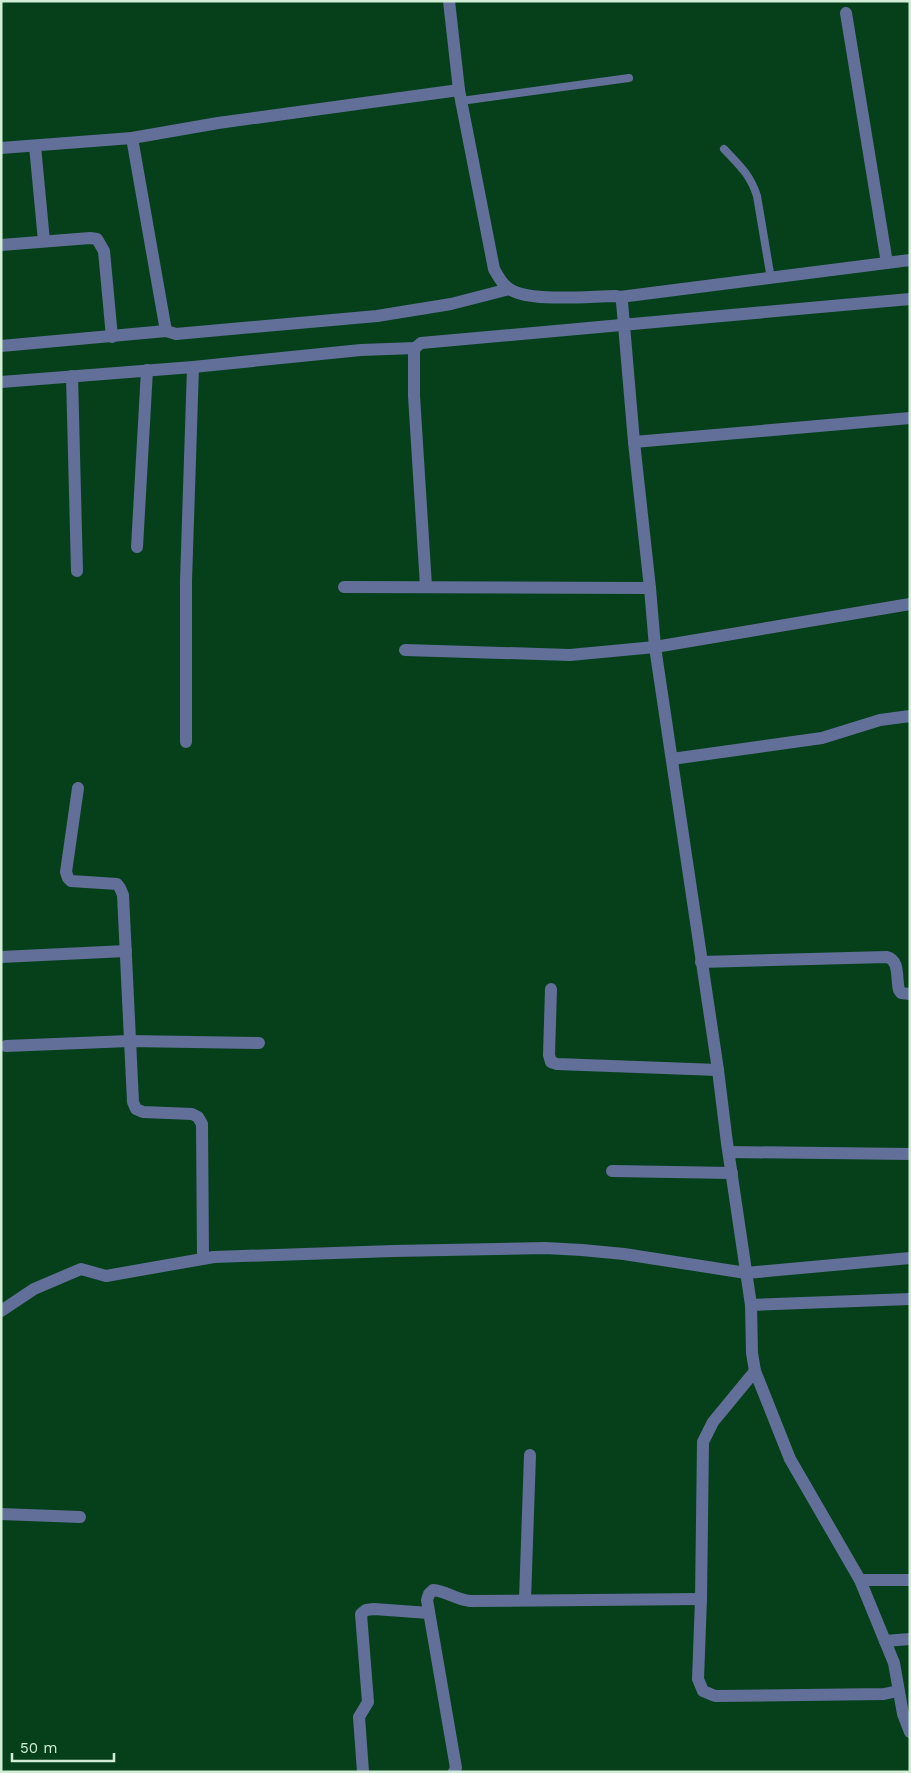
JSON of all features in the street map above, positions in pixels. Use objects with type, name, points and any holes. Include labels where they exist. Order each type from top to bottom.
[{"type":"street","points":[[449,1],[460,96],[494,269],[498,278],[509,289],[526,295],[540,297],[621,304],[771,279],[910,260]]},
{"type":"street","points":[[846,13],[887,264]]},
{"type":"street","points":[[1,148],[132,138],[218,123],[460,96]]},
{"type":"street","points":[[132,138],[166,331]]},
{"type":"street","points":[[35,146],[44,241]]},
{"type":"street","points":[[1,245],[97,239],[104,251],[112,337]]},
{"type":"street","points":[[1,346],[166,331],[176,334],[377,316],[451,304],[509,289]]},
{"type":"street","points":[[1,382],[193,367],[361,350],[415,348],[421,343],[428,342],[910,299]]},
{"type":"street","points":[[621,304],[655,647],[752,1305],[752,1353],[755,1371],[790,1459],[860,1580],[894,1663],[902,1696],[903,1714],[910,1732]]},
{"type":"street","points":[[415,348],[413,361],[414,396],[426,586]]},
{"type":"street","points":[[186,742],[186,581],[193,367]]},
{"type":"street","points":[[137,547],[146,370]]},
{"type":"street","points":[[72,376],[77,571]]},
{"type":"street","points":[[634,442],[910,418]]},
{"type":"street","points":[[344,587],[650,588]]},
{"type":"street","points":[[405,650],[570,655],[655,647],[910,604]]},
{"type":"street","points":[[672,759],[822,738],[880,720],[910,716]]},
{"type":"street","points":[[78,788],[66,872],[71,881],[116,884],[123,895],[133,1102],[136,1109],[143,1112],[192,1114],[198,1117],[202,1124],[203,1258]]},
{"type":"street","points":[[1,957],[126,952]]},
{"type":"street","points":[[701,962],[887,957],[892,958],[895,962],[899,990],[901,993],[910,994]]},
{"type":"street","points":[[551,989],[549,1055],[551,1062],[557,1064],[718,1070]]},
{"type":"street","points":[[6,1046],[129,1041],[259,1043]]},
{"type":"street","points":[[729,1152],[910,1154]]},
{"type":"street","points":[[612,1171],[732,1174]]},
{"type":"street","points":[[1,1311],[34,1289],[81,1269],[106,1276],[203,1258],[545,1248],[624,1254],[746,1272],[910,1258]]},
{"type":"street","points":[[752,1305],[910,1299]]},
{"type":"street","points":[[755,1371],[713,1422],[703,1442],[698,1679],[703,1691],[715,1696],[884,1694],[902,1696]]},
{"type":"street","points":[[525,1600],[530,1455]]},
{"type":"street","points":[[1,1514],[80,1516]]},
{"type":"street","points":[[860,1580],[910,1580]]},
{"type":"street","points":[[454,1772],[456,1768],[429,1613],[428,1594],[433,1590],[438,1590],[462,1600],[701,1599]]},
{"type":"street","points":[[363,1772],[360,1717],[368,1702],[361,1614],[366,1610],[374,1609],[429,1613]]},
{"type":"street","points":[[885,1641],[910,1639]]},
{"type":"lane","points":[[460,96],[630,78]]},
{"type":"lane","points":[[724,149],[753,183],[757,196],[771,279]]}]
